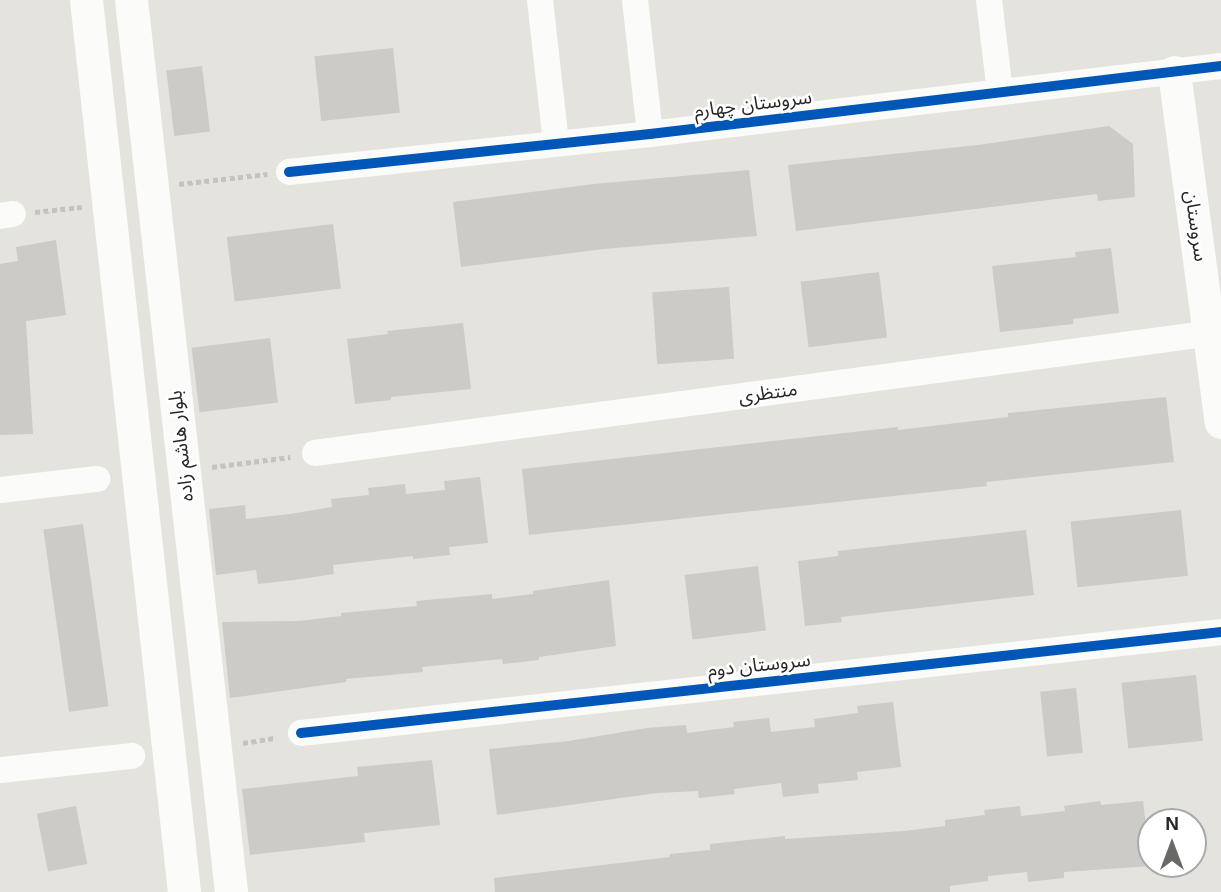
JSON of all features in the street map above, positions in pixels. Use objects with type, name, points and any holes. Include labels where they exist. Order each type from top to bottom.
[{"type":"street","points":[[86,0],[184,892]]},
{"type":"street","name":"بلوار هاشم زاده","points":[[131,0],[231,892]]},
{"type":"street","points":[[540,0],[556,143]]},
{"type":"street","points":[[635,0],[650,134]]},
{"type":"street","points":[[989,0],[1000,92]]},
{"type":"street","name":"سروستان چهارم","points":[[289,172],[650,134],[1221,66]]},
{"type":"street","name":"سروستان","points":[[1174,72],[1216,333],[1221,422]]},
{"type":"street","name":"منتظری","points":[[315,453],[1216,333]]},
{"type":"street","points":[[0,490],[97,479]]},
{"type":"street","name":"سروستان دوم","points":[[301,733],[1221,632]]},
{"type":"street","points":[[0,770],[132,756]]},
{"type":"path","points":[[152,187],[289,172]]},
{"type":"path","points":[[7,215],[109,205]]},
{"type":"path","points":[[184,471],[315,453]]},
{"type":"path","points":[[215,748],[301,733]]},
{"type":"building","points":[[393,48],[400,113],[321,121],[314,56]]},
{"type":"building","points":[[202,66],[210,132],[174,136],[166,70]]},
{"type":"building","points":[[1109,126],[1133,144],[1135,197],[1098,201],[1097,194],[796,231],[788,165],[978,145]]},
{"type":"building","points":[[749,170],[757,236],[604,249],[461,267],[453,202],[594,184]]},
{"type":"building","points":[[333,224],[341,289],[235,302],[227,237]]},
{"type":"building","points":[[56,240],[66,315],[26,321],[33,434],[0,435],[0,264],[18,261],[16,247]]},
{"type":"building","points":[[1111,248],[1119,313],[1073,319],[1073,324],[1000,332],[992,266],[1076,257],[1075,252]]},
{"type":"building","points":[[879,272],[887,338],[809,347],[801,282]]},
{"type":"building","points":[[729,287],[734,359],[657,364],[652,292]]},
{"type":"building","points":[[463,323],[471,389],[391,397],[391,400],[355,404],[347,339],[388,334],[387,331]]},
{"type":"building","points":[[270,338],[278,403],[200,412],[192,348]]},
{"type":"building","points":[[1166,397],[1174,462],[986,482],[987,486],[529,535],[522,469],[898,427],[898,430],[1008,417],[1008,413]]},
{"type":"building","points":[[480,477],[488,543],[449,547],[450,555],[413,559],[413,556],[333,565],[334,574],[294,580],[258,584],[256,570],[216,575],[209,509],[245,505],[246,519],[290,514],[332,507],[331,499],[369,495],[368,488],[405,484],[406,494],[445,490],[444,481]]},
{"type":"building","points":[[1181,510],[1188,576],[1078,587],[1071,522]]},
{"type":"building","points":[[83,524],[109,706],[69,712],[43,530]]},
{"type":"building","points":[[1026,530],[1034,595],[841,617],[842,622],[805,626],[798,561],[838,556],[838,551]]},
{"type":"building","points":[[758,566],[766,631],[692,640],[685,575]]},
{"type":"building","points":[[609,580],[616,646],[503,664],[502,659],[422,667],[423,672],[346,679],[346,682],[230,698],[222,622],[299,621],[341,616],[341,613],[417,606],[416,601],[492,594],[492,599]]},
{"type":"building","points":[[1196,675],[1203,741],[1128,748],[1121,683]]},
{"type":"building","points":[[1076,688],[1083,753],[1047,756],[1040,692]]},
{"type":"building","points":[[893,702],[901,767],[857,772],[858,780],[818,784],[819,793],[783,797],[781,783],[734,789],[735,794],[699,798],[698,791],[657,793],[497,815],[489,749],[569,741],[647,728],[686,725],[687,733],[734,727],[733,722],[769,718],[771,732],[815,727],[814,719],[858,713],[857,706]]},
{"type":"building","points":[[432,760],[440,825],[364,833],[365,842],[250,855],[242,789],[358,776],[357,767]]},
{"type":"building","points":[[1100,801],[1101,805],[1143,801],[1144,808],[1137,808],[1137,867],[1064,872],[1064,878],[1028,882],[1027,872],[988,876],[988,881],[950,886],[950,892],[495,892],[494,878],[670,857],[670,854],[710,850],[710,844],[785,836],[785,839],[904,831],[945,826],[945,820],[985,815],[984,810],[1020,806],[1021,816],[1065,811],[1064,806]]},
{"type":"building","points":[[76,806],[87,864],[48,872],[37,814]]},
{"type":"cycle path","points":[[289,172],[650,134],[1221,66]]},
{"type":"cycle path","points":[[301,733],[1221,632]]}]
